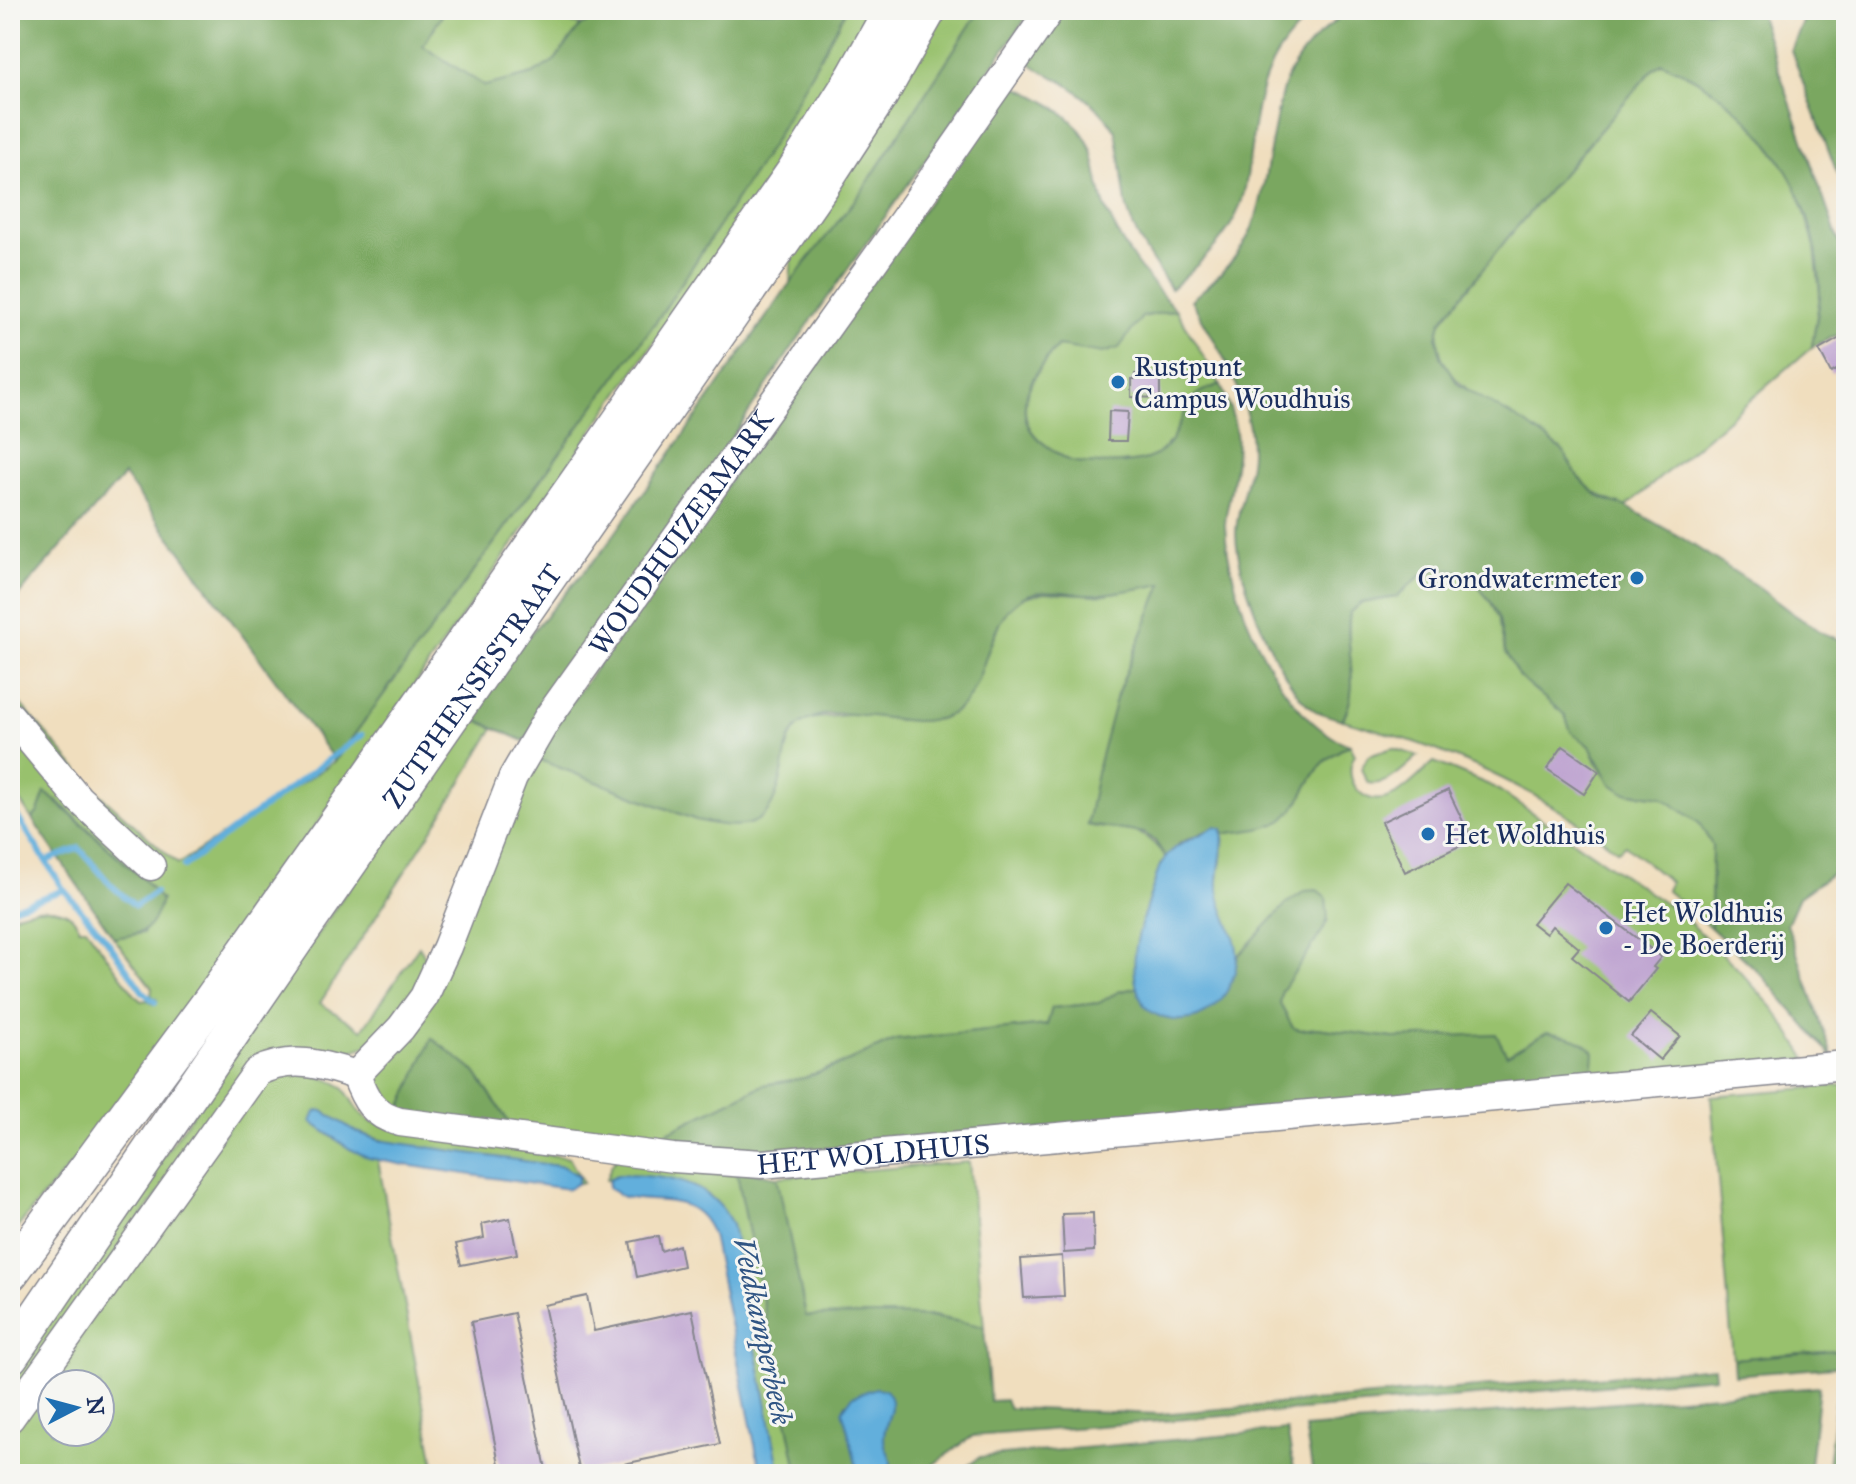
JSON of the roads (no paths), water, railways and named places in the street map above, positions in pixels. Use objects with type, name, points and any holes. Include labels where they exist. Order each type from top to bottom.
[{"type":"main road","name":"ZUTPHENSESTRAAT","points":[[10,1273],[211,1001],[601,449],[795,171],[854,78],[892,10]]},
{"type":"main road","name":"ZUTPHENSESTRAAT","points":[[10,1356],[302,930],[821,185],[881,93],[928,10]]},
{"type":"street","name":"WOUDHUIZERMARK","points":[[356,1075],[401,1028],[424,997],[447,947],[513,777],[547,719],[1050,10]]},
{"type":"street","points":[[10,716],[78,798],[151,866]]},
{"type":"street","points":[[10,1418],[257,1072],[277,1062],[296,1062],[356,1075]]},
{"type":"street","name":"HET WOLDHUIS","points":[[356,1075],[368,1104],[377,1113],[395,1120],[673,1158],[762,1164],[1846,1065]]},
{"type":"water","points":[[1215,827],[1222,829],[1218,889],[1237,949],[1235,972],[1223,997],[1214,1007],[1191,1019],[1164,1018],[1144,1005],[1138,991],[1134,961],[1139,930],[1158,869],[1166,857],[1178,846]]},
{"type":"water","points":[[321,1110],[357,1132],[378,1140],[565,1167],[578,1176],[578,1183],[568,1189],[369,1158],[311,1122],[315,1112]]},
{"type":"water","points":[[618,1175],[652,1176],[699,1189],[723,1210],[732,1225],[780,1474],[761,1474],[712,1235],[705,1221],[696,1212],[675,1202],[620,1195],[608,1188],[609,1180]]},
{"type":"water","points":[[876,1388],[886,1390],[890,1397],[891,1409],[884,1439],[891,1463],[887,1474],[859,1474],[842,1411],[853,1396]]},
{"type":"waterway","points":[[184,866],[362,735]]},
{"type":"waterway","name":"Veldkamperbeek","points":[[10,805],[64,890],[106,939],[143,992],[155,1002]]},
{"type":"waterway","points":[[46,861],[79,848],[111,885],[135,906],[155,892]]},
{"type":"waterway","points":[[10,909],[64,890]]},
{"type":"place","name":"Rustpunt Campus Woudhuis","points":[[1118,382]]},
{"type":"place","name":"Grondwatermeter","points":[[1637,578]]},
{"type":"place","name":"Het Woldhuis","points":[[1428,834]]},
{"type":"place","name":"Het Woldhuis - De Boerderij","points":[[1606,928]]}]
